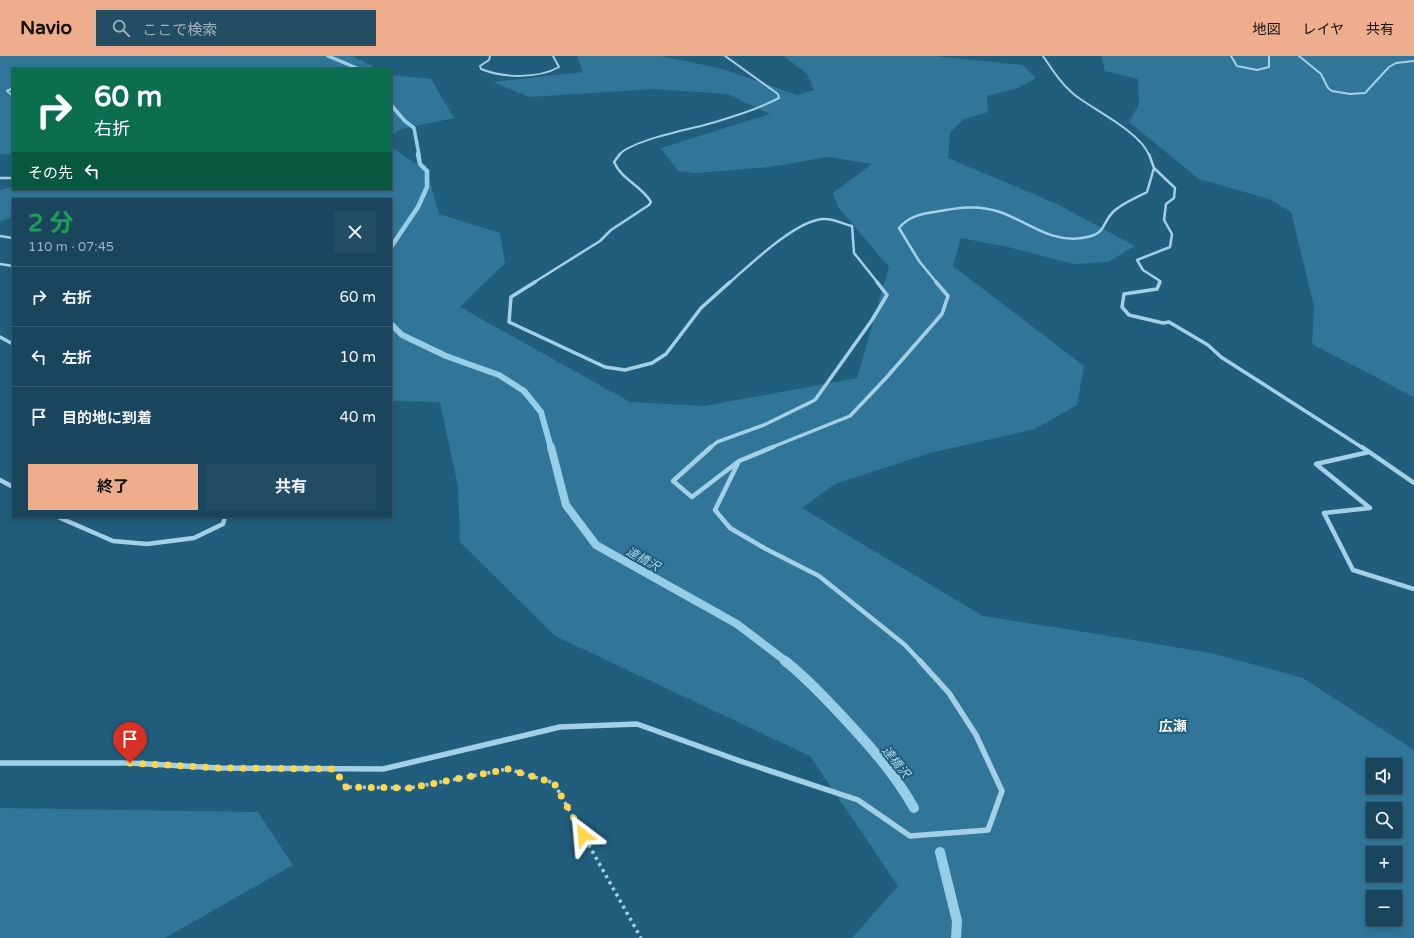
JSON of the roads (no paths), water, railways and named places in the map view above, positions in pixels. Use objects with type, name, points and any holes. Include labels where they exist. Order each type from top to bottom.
[{"type":"street","points":[[490,56],[489,60],[480,66],[481,69],[490,73],[513,74],[541,73],[556,70],[559,67],[553,56]]},
{"type":"street","points":[[725,56],[778,94],[779,98],[763,106],[713,123],[654,139],[622,152],[614,162],[616,169],[621,175],[642,189],[648,195],[651,202],[649,205],[612,230],[600,241],[511,297],[508,322],[605,367],[625,370],[652,363],[666,354],[701,308],[770,247],[808,222],[825,219],[852,226],[854,253],[887,295],[872,320],[815,400],[764,425],[717,442],[673,481],[692,497],[739,461],[850,416],[886,378],[942,314],[948,296],[919,261],[899,228],[903,222],[922,214],[951,209],[977,207],[999,212],[1053,236],[1070,239],[1091,236],[1102,230],[1109,216],[1116,210],[1147,192],[1154,168]]},
{"type":"street","points":[[1043,56],[1061,84],[1138,140],[1147,150],[1154,168],[1175,188],[1174,198],[1166,204],[1164,213],[1164,220],[1172,234],[1170,247],[1137,260],[1140,267],[1149,276],[1160,281],[1158,289],[1124,294],[1122,307],[1129,315],[1163,323],[1169,322],[1208,345],[1221,357],[1414,483]]},
{"type":"street","points":[[1231,56],[1237,66],[1264,70],[1269,67],[1269,56]]},
{"type":"street","points":[[1299,56],[1321,74],[1328,88],[1332,91],[1350,94],[1365,93],[1389,67],[1396,63],[1414,61]]},
{"type":"street","points":[[12,89],[7,92],[12,95]]},
{"type":"street","points":[[0,178],[12,178]]},
{"type":"street","points":[[0,236],[12,238]]},
{"type":"street","points":[[0,264],[12,266]]},
{"type":"street","points":[[0,337],[12,343]]},
{"type":"street","points":[[1368,452],[1316,464],[1370,508],[1324,513],[1353,570],[1414,589]]},
{"type":"street","points":[[0,763],[130,763],[220,768],[382,769],[560,727],[637,724],[740,761],[858,800],[910,836],[988,830],[1002,791],[976,735],[949,694],[905,644],[819,576],[766,549],[730,528],[715,510],[739,461]]},
{"type":"street","points":[[0,480],[12,487]]},
{"type":"street","points":[[60,518],[113,541],[148,544],[194,538],[223,524],[226,518]]},
{"type":"waterway","name":"達橋沢","points":[[328,56],[357,68]]},
{"type":"waterway","name":"達橋沢","points":[[392,106],[405,121],[414,128],[419,155]]},
{"type":"waterway","name":"達橋沢","points":[[392,246],[418,207],[427,187],[427,171],[420,164],[418,154]]},
{"type":"waterway","name":"達橋沢","points":[[392,325],[402,335],[446,356],[499,375],[524,391],[541,412],[551,448]]},
{"type":"waterway","name":"達橋沢","points":[[551,447],[566,505],[596,545],[737,624],[787,662]]},
{"type":"waterway","name":"達橋沢","points":[[785,661],[801,674],[862,738],[899,783],[914,808]]},
{"type":"waterway","name":"達橋沢","points":[[940,852],[957,921],[956,938]]},
{"type":"district","name":"広瀬","points":[[1173,726]]}]
